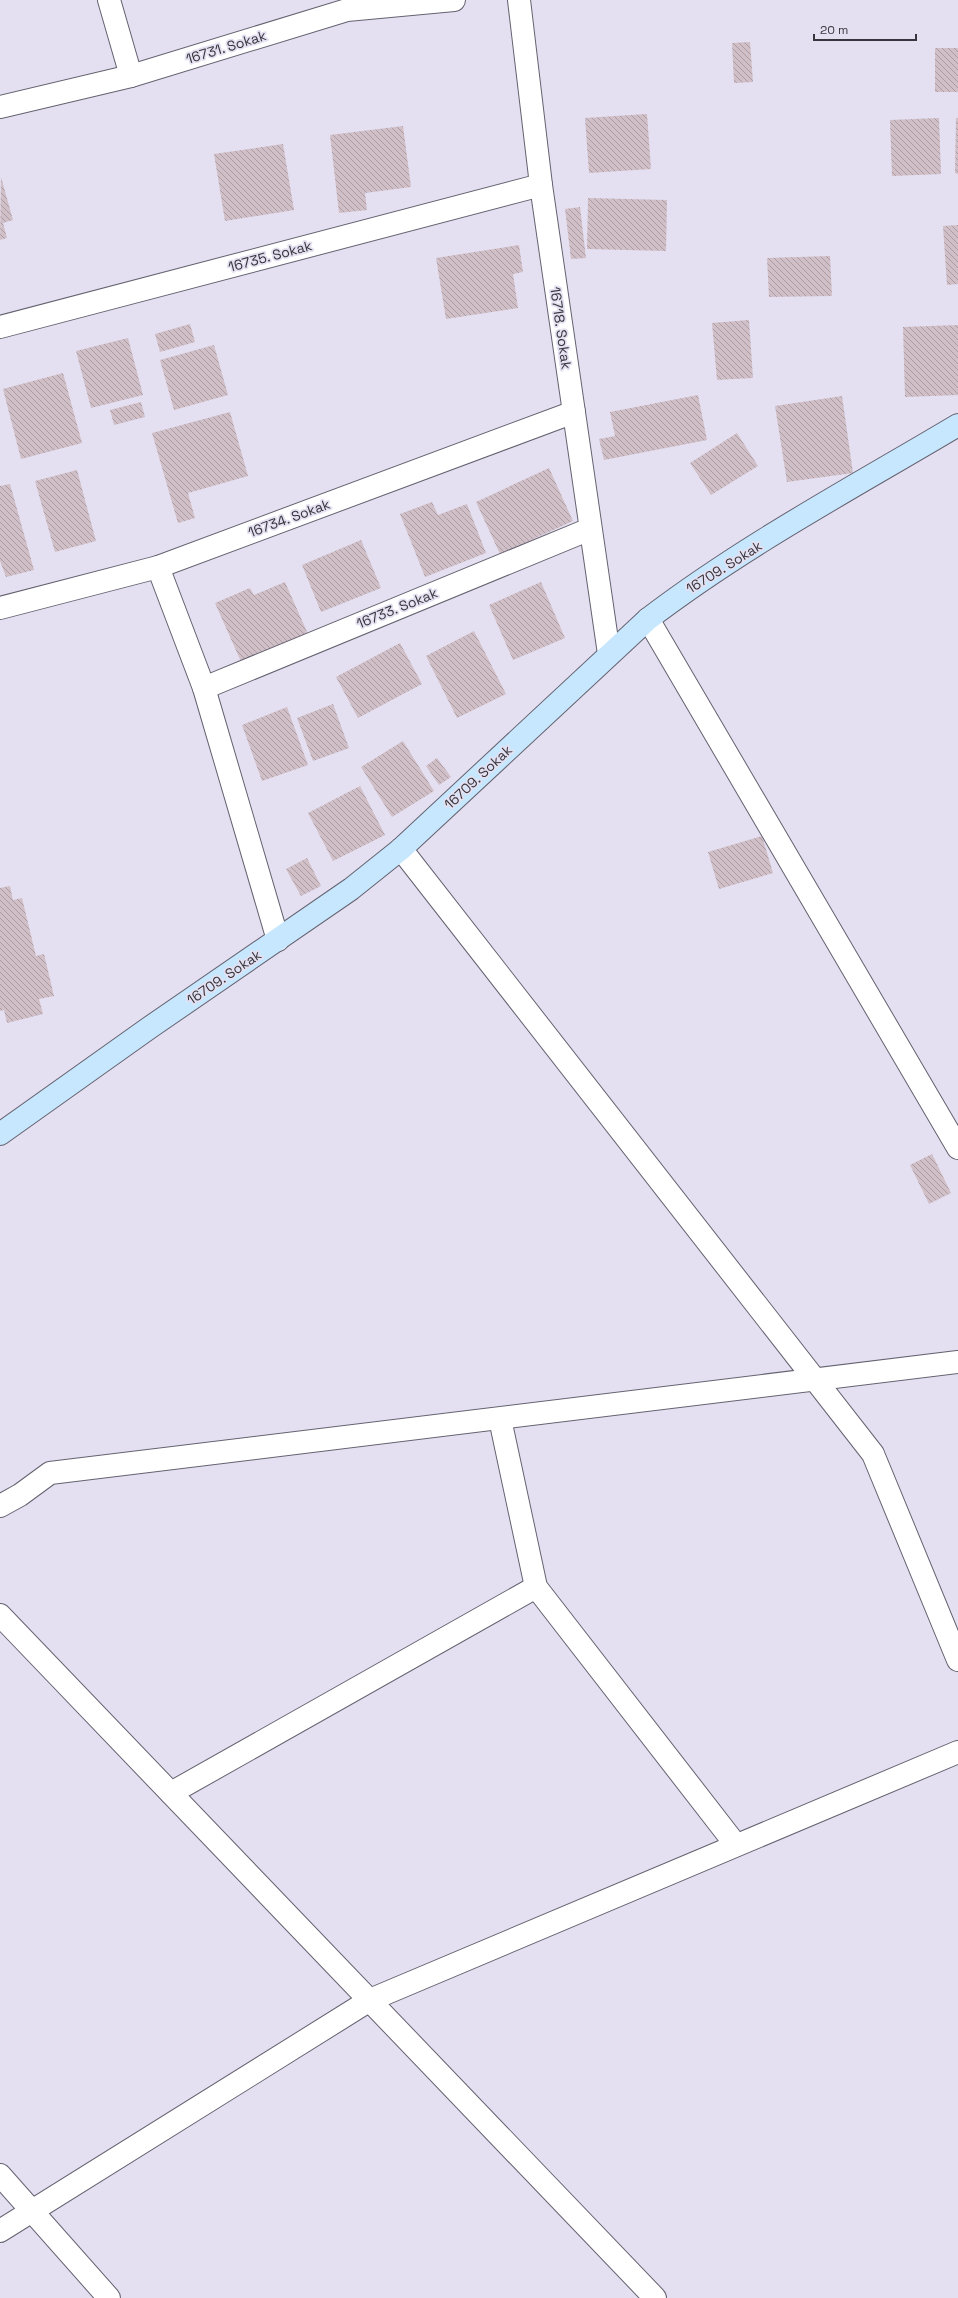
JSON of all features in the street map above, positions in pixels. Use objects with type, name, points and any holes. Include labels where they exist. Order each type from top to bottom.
[{"type":"street","points":[[109,0],[131,76]]},
{"type":"street","name":"16731. Sokak","points":[[0,107],[131,76],[346,5],[454,0]]},
{"type":"street","name":"16718. Sokak","points":[[519,0],[541,185],[609,654]]},
{"type":"street","name":"16735. Sokak","points":[[0,327],[541,185]]},
{"type":"street","name":"16734. Sokak","points":[[0,608],[158,567],[574,412]]},
{"type":"street","name":"16709. Sokak","points":[[0,1134],[149,1028],[351,889],[401,849],[609,654],[648,619],[682,593],[729,562],[958,425]]},
{"type":"street","name":"16733. Sokak","points":[[204,688],[590,529]]},
{"type":"street","points":[[158,567],[204,688],[278,940]]},
{"type":"street","points":[[648,619],[958,1148]]},
{"type":"street","points":[[401,849],[873,1454],[958,1660]]},
{"type":"street","points":[[0,1506],[20,1495],[50,1473],[958,1362]]},
{"type":"street","points":[[500,1419],[536,1587],[736,1845]]},
{"type":"street","points":[[171,1793],[536,1587]]},
{"type":"street","points":[[0,1615],[655,2298]]},
{"type":"street","points":[[0,2231],[370,2000],[958,1752]]},
{"type":"street","points":[[0,2175],[109,2298]]},
{"type":"building","points":[[750,42],[753,82],[734,83],[732,43]]},
{"type":"building","points":[[935,48],[958,48],[958,92],[935,92]]},
{"type":"building","points":[[647,114],[651,169],[589,173],[585,118]]},
{"type":"building","points":[[939,118],[941,174],[892,176],[890,120]]},
{"type":"building","points":[[956,118],[958,118],[958,174],[955,173]]},
{"type":"building","points":[[403,126],[411,187],[365,193],[367,210],[339,213],[330,135]]},
{"type":"building","points":[[283,144],[294,210],[225,221],[214,154]]},
{"type":"building","points":[[1,177],[13,220],[3,223],[7,238],[0,240]]},
{"type":"building","points":[[588,198],[667,200],[666,251],[587,249]]},
{"type":"building","points":[[580,207],[586,258],[571,259],[565,209]]},
{"type":"building","points":[[958,225],[958,284],[947,285],[943,226]]},
{"type":"building","points":[[519,245],[523,272],[513,274],[518,308],[446,319],[436,258]]},
{"type":"building","points":[[830,256],[832,296],[769,297],[767,258]]},
{"type":"building","points":[[749,320],[753,378],[717,380],[712,323]]},
{"type":"building","points":[[190,324],[195,342],[160,352],[155,334]]},
{"type":"building","points":[[958,325],[958,395],[905,397],[903,327]]},
{"type":"building","points":[[128,338],[143,395],[91,408],[76,351]]},
{"type":"building","points":[[214,345],[228,395],[174,410],[160,360]]},
{"type":"building","points":[[63,373],[82,443],[21,459],[3,389]]},
{"type":"building","points":[[698,395],[707,440],[604,460],[599,439],[615,436],[610,412]]},
{"type":"building","points":[[842,396],[853,473],[787,482],[775,406]]},
{"type":"building","points":[[141,402],[145,417],[114,425],[110,410]]},
{"type":"building","points":[[230,412],[248,476],[188,493],[195,518],[178,523],[152,433]]},
{"type":"building","points":[[737,433],[758,466],[711,495],[690,463]]},
{"type":"building","points":[[549,468],[573,521],[500,554],[476,502]]},
{"type":"building","points":[[77,470],[96,541],[55,552],[35,481]]},
{"type":"building","points":[[10,484],[34,570],[6,577],[0,561],[0,486]]},
{"type":"building","points":[[432,502],[438,515],[467,504],[486,553],[425,577],[400,514]]},
{"type":"building","points":[[361,540],[381,588],[321,612],[302,565]]},
{"type":"building","points":[[285,582],[308,634],[242,664],[215,603],[250,588],[254,595]]},
{"type":"building","points":[[541,582],[565,638],[513,660],[489,605]]},
{"type":"building","points":[[474,631],[506,694],[457,718],[426,656]]},
{"type":"building","points":[[400,643],[422,684],[358,718],[336,677]]},
{"type":"building","points":[[333,704],[349,748],[313,761],[297,718]]},
{"type":"building","points":[[287,707],[308,765],[262,781],[242,725]]},
{"type":"building","points":[[403,741],[434,791],[392,817],[361,767]]},
{"type":"building","points":[[437,758],[451,777],[439,785],[426,766]]},
{"type":"building","points":[[360,786],[385,835],[333,861],[308,813]]},
{"type":"building","points":[[762,836],[773,873],[719,889],[708,852]]},
{"type":"building","points":[[307,858],[321,886],[301,896],[286,869]]},
{"type":"building","points":[[10,886],[13,900],[22,898],[36,956],[44,954],[54,996],[39,999],[43,1014],[7,1023],[4,1010],[0,1011],[0,888]]},
{"type":"building","points":[[932,1154],[951,1193],[929,1204],[910,1165]]}]
